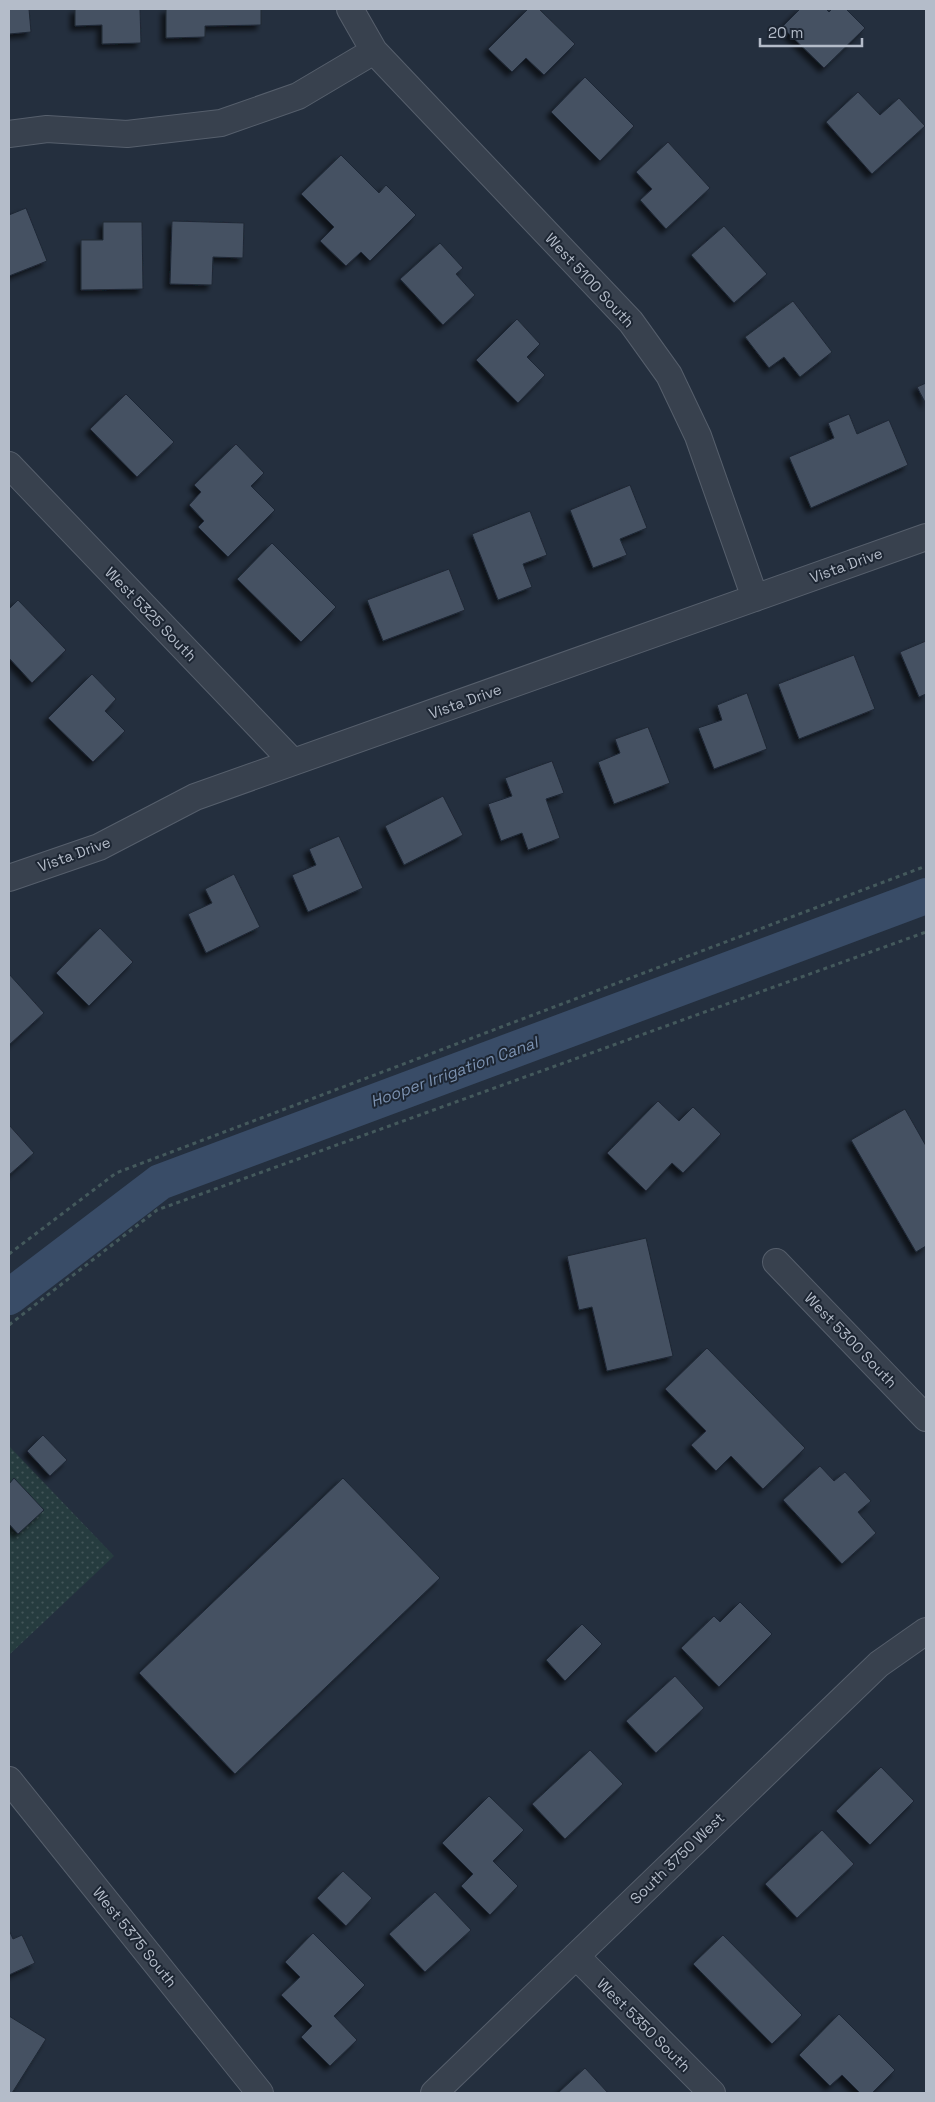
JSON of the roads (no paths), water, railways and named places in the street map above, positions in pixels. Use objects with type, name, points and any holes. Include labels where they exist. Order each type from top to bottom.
[{"type":"street","name":"West 5100 South","points":[[350,9],[374,51],[631,322],[669,375],[698,436],[755,598]]},
{"type":"street","points":[[9,134],[46,129],[127,134],[221,123],[298,96],[374,51]]},
{"type":"street","name":"West 5325 South","points":[[9,465],[293,762]]},
{"type":"street","name":"Vista Drive","points":[[9,878],[99,848],[195,797],[926,537]]},
{"type":"street","name":"West 5300 South","points":[[776,1262],[926,1418]]},
{"type":"street","name":"South 3750 West","points":[[434,2093],[879,1664],[926,1631]]},
{"type":"street","name":"West 5375 South","points":[[9,1780],[260,2093]]},
{"type":"street","name":"West 5350 South","points":[[576,1956],[712,2093]]},
{"type":"waterway","name":"Hooper Irrigation Canal","points":[[9,1297],[160,1182],[926,896]]}]
